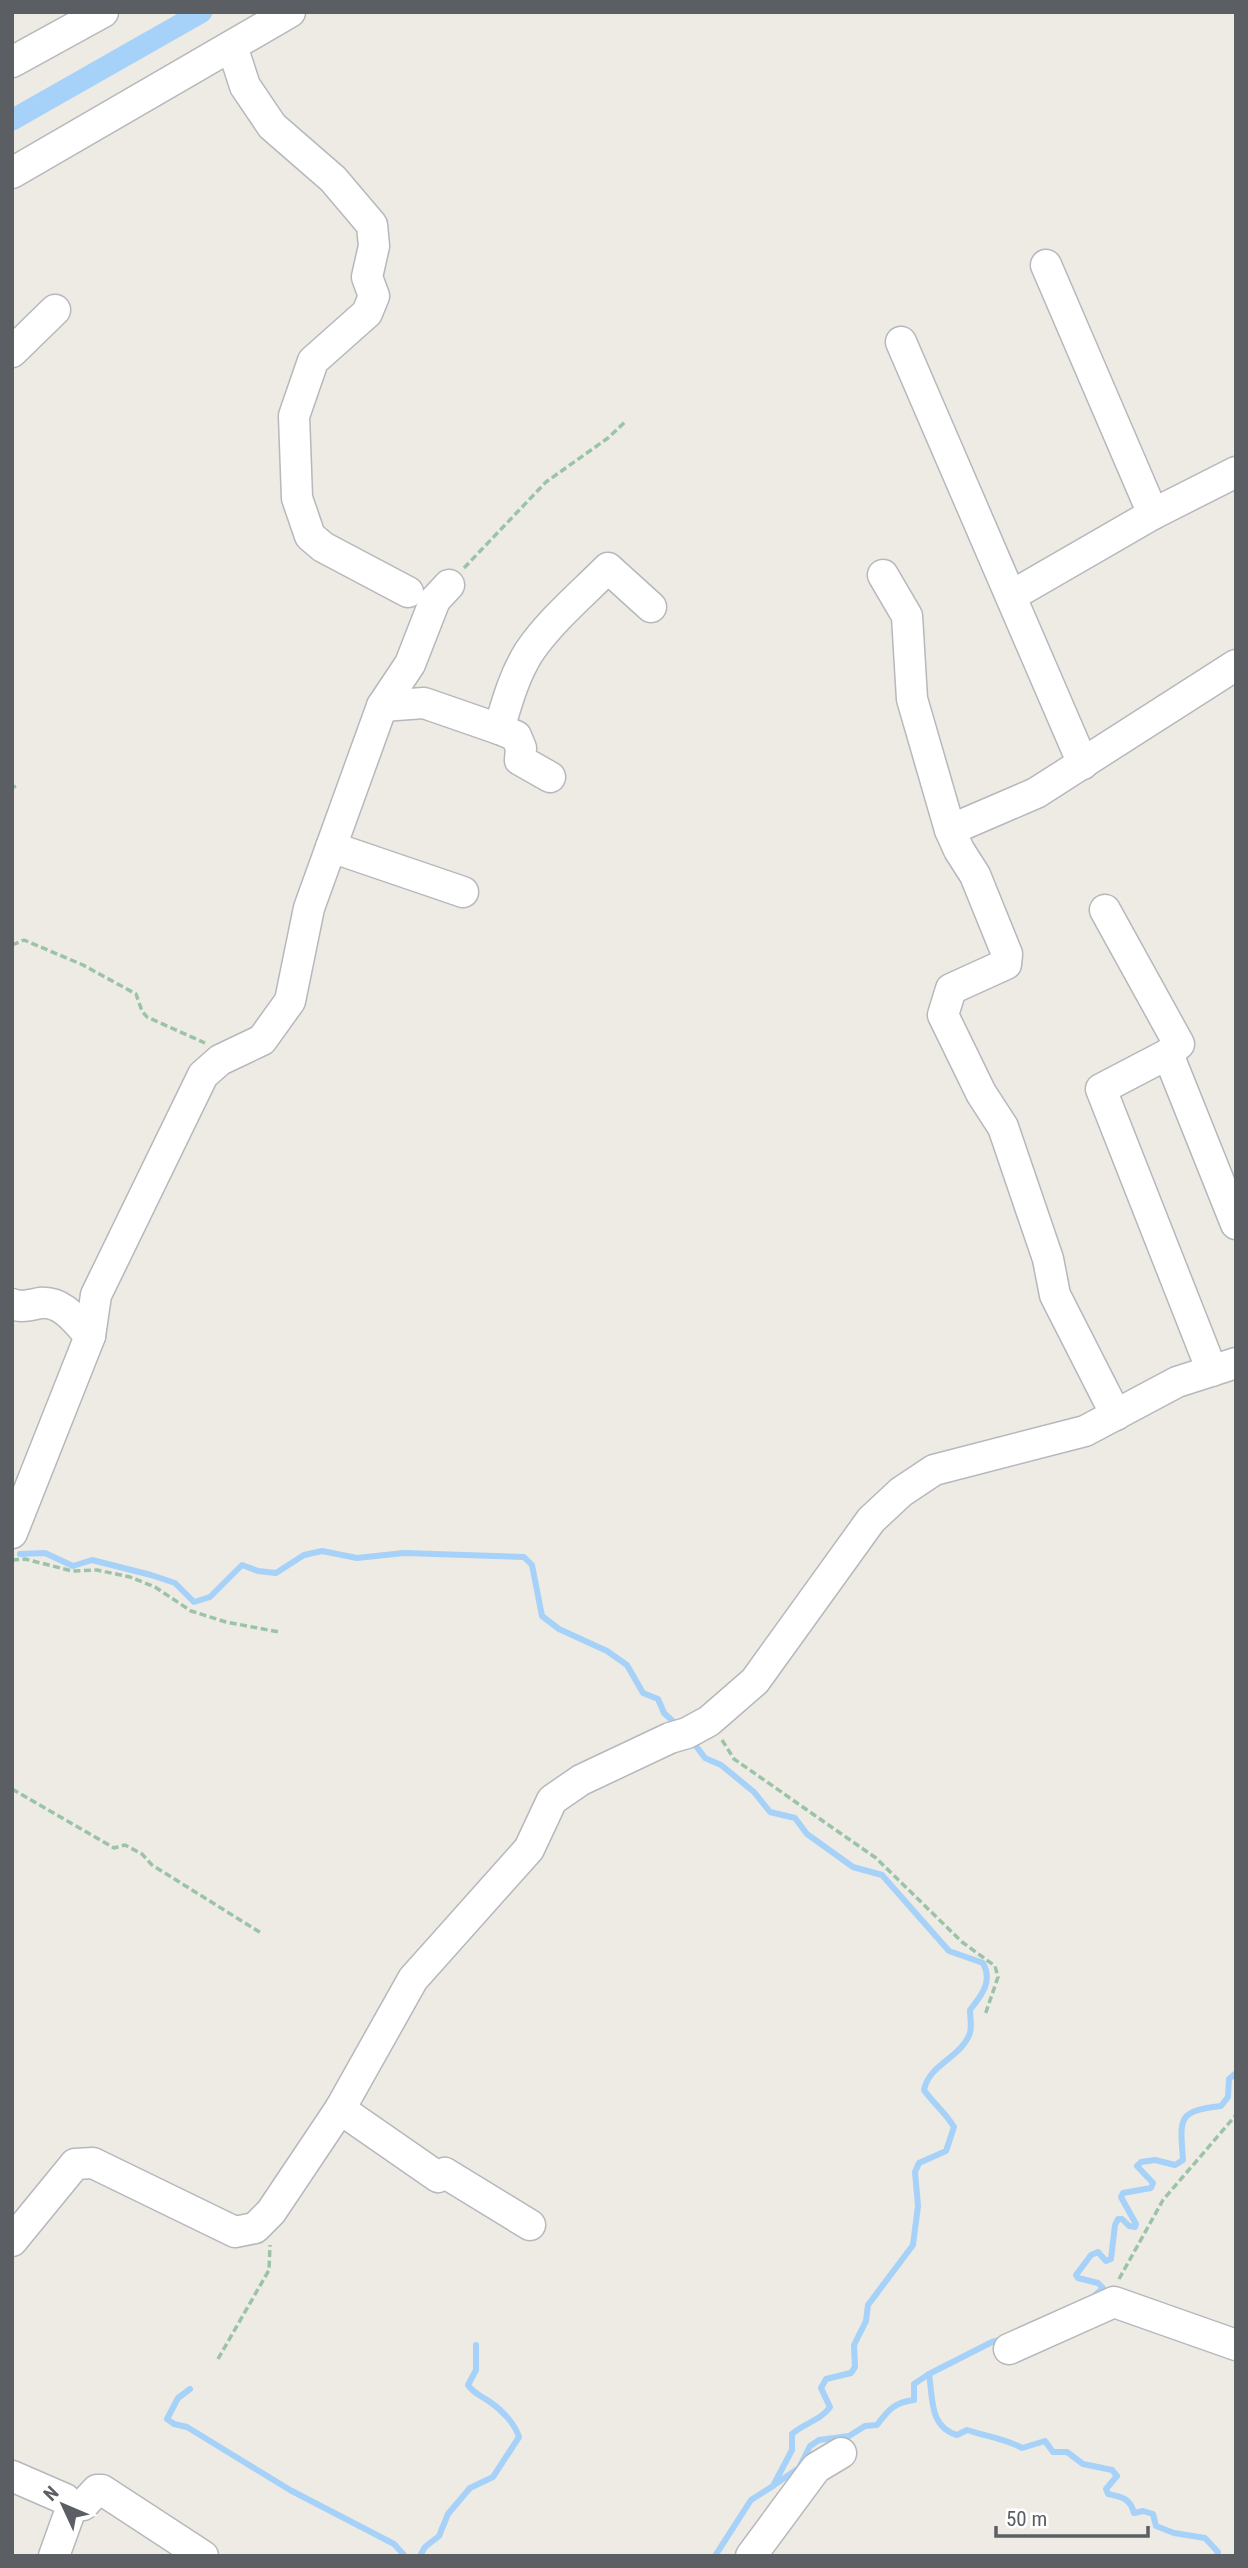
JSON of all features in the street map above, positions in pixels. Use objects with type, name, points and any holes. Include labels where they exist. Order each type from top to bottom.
[{"type":"street","points":[[12,62],[103,12]]},
{"type":"street","points":[[12,173],[290,12]]},
{"type":"street","points":[[232,46],[245,86],[272,126],[333,179],[372,225],[373,246],[368,277],[374,296],[367,313],[313,362],[294,416],[297,498],[310,536],[323,547],[408,592]]},
{"type":"street","points":[[1046,265],[1153,514]]},
{"type":"street","points":[[12,352],[55,310]]},
{"type":"street","points":[[901,342],[1083,764]]},
{"type":"street","points":[[1011,596],[1153,514],[1236,472]]},
{"type":"street","points":[[499,729],[511,688],[529,652],[549,626],[608,568],[651,607]]},
{"type":"street","points":[[883,575],[907,616],[912,699],[950,830],[975,875],[1007,954],[1006,964],[951,989],[943,1015],[981,1093],[1003,1127],[1048,1259],[1055,1295],[1116,1415]]},
{"type":"street","points":[[12,1533],[90,1336],[96,1295],[203,1075],[219,1059],[262,1040],[290,1001],[309,908],[382,706],[410,664],[435,600],[449,585]]},
{"type":"street","points":[[950,830],[1036,793],[1236,665]]},
{"type":"street","points":[[382,706],[424,704],[516,736],[522,748],[520,760],[550,777]]},
{"type":"street","points":[[331,848],[463,892]]},
{"type":"street","points":[[12,2241],[75,2164],[93,2162],[235,2232],[254,2228],[271,2212],[340,2109],[413,1979],[529,1849],[552,1800],[581,1780],[709,1721],[755,1681],[871,1520],[901,1492],[934,1470],[1085,1431],[1177,1382],[1224,1367],[1101,1089],[1168,1054],[1179,1044],[1105,910]]},
{"type":"street","points":[[1168,1054],[1236,1224]]},
{"type":"street","points":[[12,1304],[18,1306],[48,1303],[68,1311],[90,1336]]},
{"type":"street","points":[[340,2109],[438,2177],[445,2174],[530,2225]]},
{"type":"street","points":[[1009,2349],[1114,2302],[1236,2345]]},
{"type":"street","points":[[751,2556],[816,2468],[841,2453]]},
{"type":"street","points":[[12,2476],[65,2498],[72,2506]]},
{"type":"street","points":[[72,2506],[83,2505],[97,2490],[102,2490],[203,2556]]},
{"type":"street","points":[[54,2556],[72,2506]]},
{"type":"path","points":[[449,585],[546,482],[608,438],[625,422]]},
{"type":"path","points":[[12,945],[24,940],[83,965],[136,994],[142,1012],[147,1017],[204,1042],[209,1056],[203,1075]]},
{"type":"path","points":[[12,1560],[25,1559],[50,1563],[72,1571],[97,1570],[130,1577],[155,1587],[191,1611],[226,1622],[279,1632]]},
{"type":"path","points":[[709,1721],[734,1759],[876,1858],[962,1942],[995,1966],[998,1977],[985,2015]]},
{"type":"path","points":[[12,1789],[114,1848],[125,1844],[142,1854],[152,1866],[261,1933]]},
{"type":"path","points":[[1114,2302],[1119,2279],[1163,2200],[1236,2115]]},
{"type":"path","points":[[218,2359],[269,2270],[271,2212]]},
{"type":"waterway","points":[[12,120],[202,12]]},
{"type":"waterway","points":[[20,1554],[45,1553],[73,1566],[92,1560],[151,1575],[175,1583],[194,1602],[210,1597],[242,1565],[258,1571],[276,1573],[304,1555],[322,1551],[357,1558],[404,1553],[524,1557],[532,1565],[542,1616],[559,1629],[607,1651],[627,1665],[643,1693],[658,1699],[664,1713],[677,1725]]},
{"type":"waterway","points":[[693,1742],[705,1758],[721,1765],[754,1792],[770,1812],[795,1818],[807,1834],[853,1867],[882,1875],[949,1951],[983,1963],[987,1976],[982,1993],[970,2010],[971,2030],[966,2042],[938,2067],[927,2081],[924,2090],[954,2127],[946,2151],[919,2163],[915,2172],[918,2206],[913,2245],[868,2305],[866,2321],[854,2345],[855,2367],[851,2373],[826,2379],[821,2388],[830,2407],[822,2416],[792,2434],[792,2450],[773,2486],[751,2500],[715,2556]]},
{"type":"waterway","points":[[1091,2299],[1103,2288],[1098,2283],[1078,2278],[1076,2275],[1091,2255],[1098,2252],[1106,2261],[1111,2259],[1118,2219],[1135,2227],[1136,2224],[1121,2197],[1123,2193],[1151,2188],[1153,2183],[1137,2166],[1141,2162],[1155,2160],[1175,2165],[1183,2160],[1181,2135],[1184,2119],[1196,2111],[1221,2106],[1228,2097],[1229,2079],[1236,2073]]},
{"type":"waterway","points":[[774,2485],[799,2468],[810,2446],[819,2440],[849,2436],[865,2426],[877,2425],[892,2408],[914,2400],[914,2384],[992,2342],[1003,2339]]},
{"type":"waterway","points":[[420,2556],[425,2547],[439,2536],[448,2514],[470,2488],[493,2477],[519,2437],[503,2413],[468,2385],[476,2370],[476,2345]]},
{"type":"waterway","points":[[929,2374],[934,2410],[937,2419],[948,2431],[957,2435],[967,2430],[1022,2448],[1045,2441],[1053,2452],[1067,2452],[1083,2464],[1112,2470],[1117,2476],[1106,2489],[1108,2494],[1125,2499],[1134,2513],[1143,2511],[1153,2514],[1156,2526],[1174,2533],[1205,2538],[1218,2552],[1217,2556]]},
{"type":"waterway","points":[[190,2389],[178,2398],[167,2419],[187,2427],[290,2490],[394,2544],[405,2556]]}]
